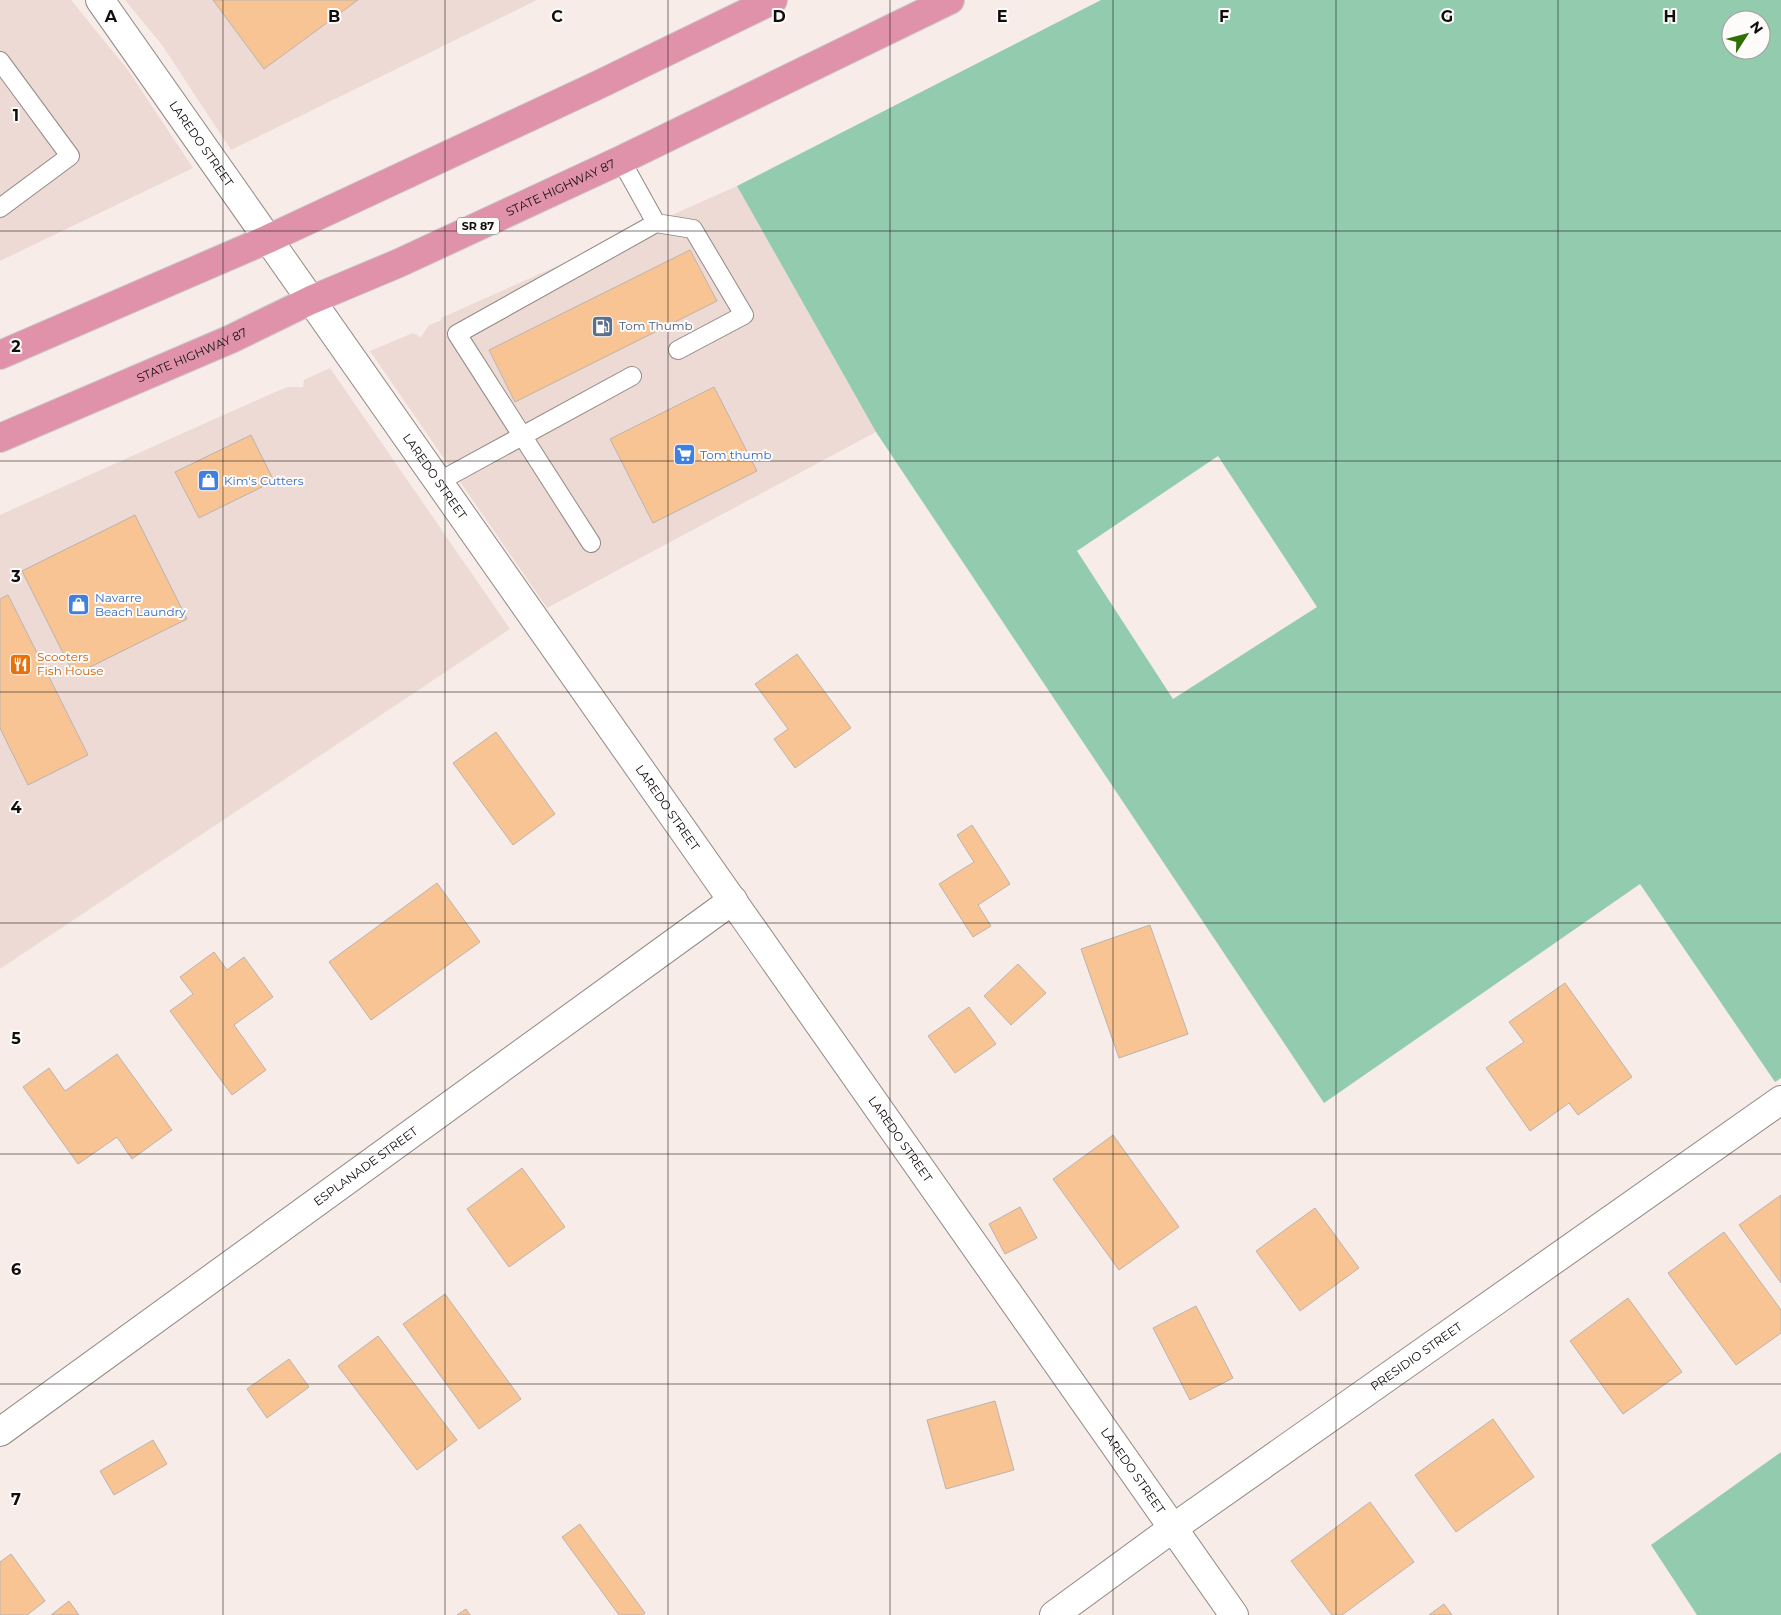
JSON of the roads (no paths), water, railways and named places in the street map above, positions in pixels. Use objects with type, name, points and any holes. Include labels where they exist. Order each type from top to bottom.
[{"type":"highway","points":[[0,355],[268,239],[598,85],[773,0]]},
{"type":"highway","name":"STATE HIGHWAY 87","points":[[0,438],[231,339],[311,300],[399,263],[621,160],[950,0]]},
{"type":"street","name":"LAREDO STREET","points":[[100,0],[1234,1615]]},
{"type":"street","name":"ESPLANADE STREET","points":[[0,1432],[733,900]]},
{"type":"street","name":"PRESIDIO STREET","points":[[1054,1615],[1173,1528],[1781,1100]]},
{"type":"lane","points":[[0,61],[70,156],[0,208]]},
{"type":"lane","points":[[621,160],[656,224]]},
{"type":"lane","points":[[591,543],[456,334],[656,224],[693,229],[744,315],[678,350]]},
{"type":"lane","points":[[438,482],[520,435],[632,376]]},
{"type":"place","name":"Tom Thumb","points":[[603,326]]},
{"type":"place","name":"Tom thumb","points":[[684,455]]},
{"type":"place","name":"Kim's Cutters","points":[[208,481]]},
{"type":"place","name":"Navarre Beach Laundry","points":[[79,605]]},
{"type":"place","name":"Scooters Fish House","points":[[21,664]]}]
